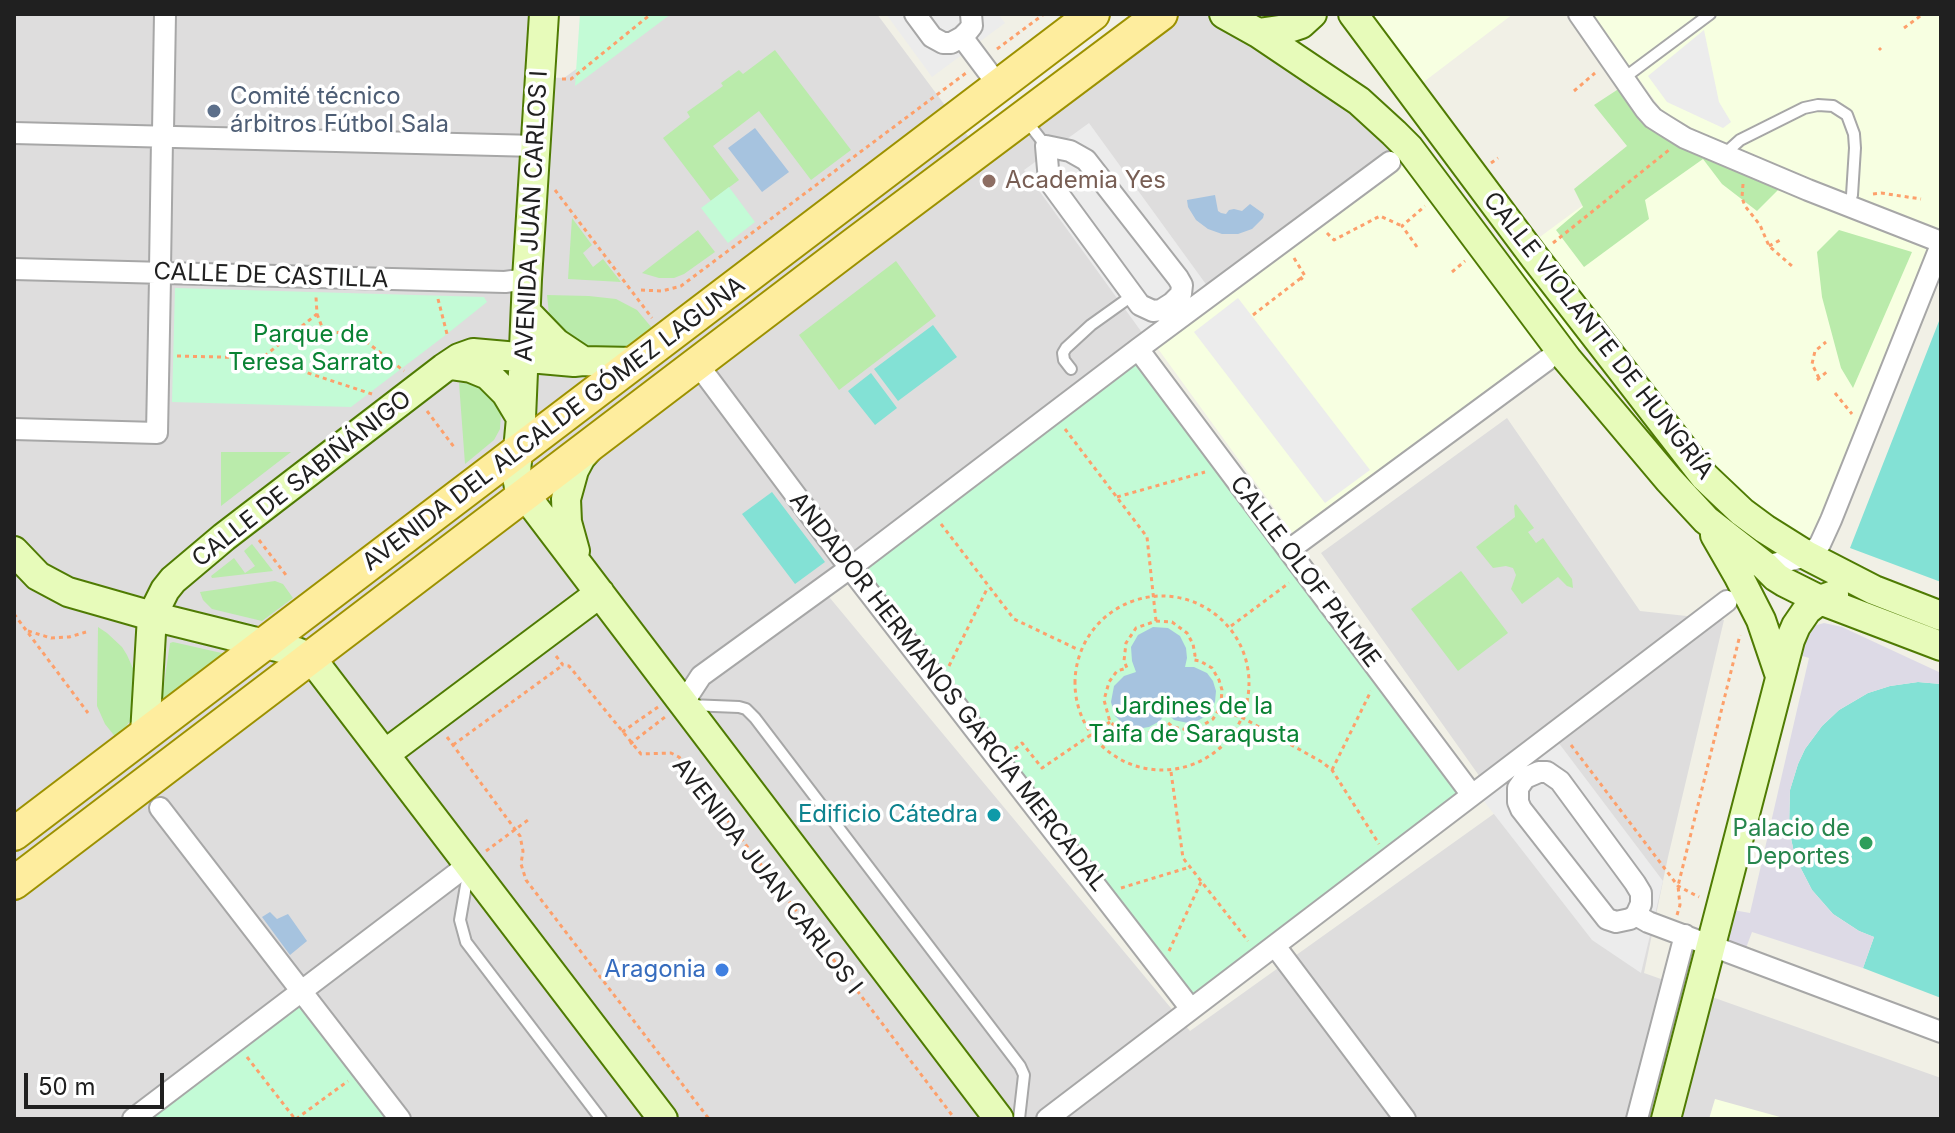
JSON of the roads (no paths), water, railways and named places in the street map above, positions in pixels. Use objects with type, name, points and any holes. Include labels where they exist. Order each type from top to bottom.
[{"type":"main road","name":"AVENIDA DEL ALCALDE GÓMEZ LAGUNA","points":[[14,834],[667,338],[989,74],[1093,14]]},
{"type":"main road","name":"AVENIDA DEL ALCALDE GÓMEZ LAGUNA","points":[[14,883],[311,658],[522,491],[592,444],[1161,14]]},
{"type":"street","points":[[14,429],[157,433],[165,14]]},
{"type":"street","name":"AVENIDA JUAN CARLOS I","points":[[544,14],[516,472],[522,491],[999,1119]]},
{"type":"street","points":[[915,14],[937,41],[951,43],[972,26],[971,14]]},
{"type":"street","name":"CALLE VIOLANTE DE HUNGRÍA","points":[[1224,14],[1258,33],[1359,101],[1409,148],[1567,359],[1706,520],[1784,582],[1820,600],[1941,646]]},
{"type":"street","points":[[1258,33],[1301,24],[1312,14]]},
{"type":"street","name":"CALLE VIOLANTE DE HUNGRÍA","points":[[1353,14],[1690,461],[1742,512],[1773,535],[1874,590],[1941,616]]},
{"type":"street","points":[[1579,14],[1653,118],[1685,138],[1941,244],[1820,544],[1808,556],[1765,566]]},
{"type":"street","points":[[962,37],[989,74]]},
{"type":"street","points":[[14,133],[537,146]]},
{"type":"street","points":[[1046,146],[1070,151],[1086,160],[1178,278],[1182,285],[1178,299],[1161,310],[1153,311],[1140,305],[1049,181],[1046,146]]},
{"type":"street","points":[[685,704],[701,676],[850,568],[1390,162]]},
{"type":"street","name":"CALLE DE CASTILLA","points":[[14,269],[505,282],[527,279]]},
{"type":"street","points":[[526,312],[556,343],[583,361]]},
{"type":"street","name":"CALLE OLOF PALME","points":[[1138,349],[1472,795]]},
{"type":"street","name":"CALLE DE SABIÑÁNIGO","points":[[145,734],[152,616],[165,590],[173,580],[409,382],[473,353],[574,362],[635,362]]},
{"type":"street","points":[[1289,550],[1547,360]]},
{"type":"street","name":"AVENIDA JUAN CARLOS I","points":[[450,365],[471,368],[488,375],[506,393],[521,418]]},
{"type":"street","name":"ANDADOR HERMANOS GARCÍA MERCADAL","points":[[705,374],[850,568],[1191,1009]]},
{"type":"street","name":"AVENIDA DEL ALCALDE GÓMEZ LAGUNA","points":[[582,570],[567,522],[566,499],[574,470],[592,444]]},
{"type":"street","points":[[484,478],[522,491]]},
{"type":"street","name":"CALLE VIOLANTE DE HUNGRÍA","points":[[1706,520],[1761,620],[1780,676]]},
{"type":"street","points":[[14,551],[38,576],[68,592],[311,658],[663,1119]]},
{"type":"street","points":[[1637,1119],[1689,937],[1796,626],[1807,610],[1820,600],[1837,594],[1874,590]]},
{"type":"street","points":[[385,754],[600,593]]},
{"type":"street","points":[[1047,1119],[1727,601]]},
{"type":"street","points":[[1547,772],[1560,781],[1635,883],[1642,897],[1636,915],[1624,921],[1607,919],[1521,809],[1517,795],[1525,778],[1547,772]]},
{"type":"street","points":[[160,808],[400,1119]]},
{"type":"street","points":[[133,1119],[469,864]]},
{"type":"street","points":[[1636,915],[1941,1032]]},
{"type":"street","points":[[1666,1119],[1689,937]]},
{"type":"street","points":[[1267,951],[1394,1116]]},
{"type":"lane","points":[[1624,78],[1710,14]]},
{"type":"lane","points":[[1727,155],[1740,140],[1804,108],[1833,106],[1847,115],[1854,134],[1852,195],[1848,205]]},
{"type":"lane","points":[[1024,117],[1046,146]]},
{"type":"lane","points":[[1071,369],[1064,360],[1066,348],[1091,325],[1133,295]]},
{"type":"lane","points":[[685,704],[739,707],[755,718],[1020,1066],[1024,1075],[1019,1119]]},
{"type":"lane","points":[[469,864],[460,920],[466,942],[601,1119]]},
{"type":"place","name":"Comité técnico árbitros Fútbol Sala","points":[[214,111]]},
{"type":"place","name":"Academia Yes","points":[[989,181]]},
{"type":"place","name":"Edificio Cátedra","points":[[994,815]]},
{"type":"place","name":"Palacio de Deportes","points":[[1866,843]]},
{"type":"place","name":"Aragonia","points":[[722,970]]},
{"type":"park label","name":"Parque de Teresa Sarrato","points":[[311,349]]},
{"type":"park label","name":"Jardines de la Taifa de Saraqusta","points":[[1194,721]]}]
